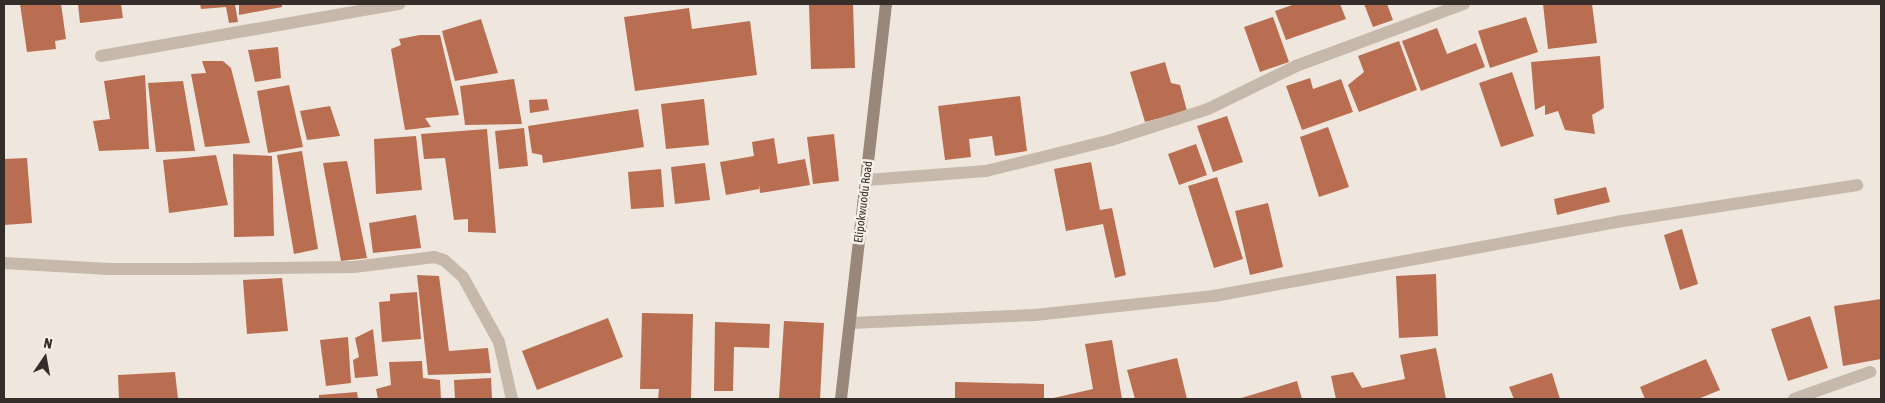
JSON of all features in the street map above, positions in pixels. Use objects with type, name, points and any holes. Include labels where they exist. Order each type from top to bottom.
[{"type":"street","points":[[101,56],[399,4]]},
{"type":"street","name":"Elipokwuodu Road","points":[[841,399],[886,4]]},
{"type":"street","points":[[867,180],[986,171],[1111,140],[1208,109],[1296,66],[1464,4]]},
{"type":"street","points":[[850,324],[1035,315],[1214,296],[1616,222],[1857,185]]},
{"type":"street","points":[[4,263],[109,270],[192,269],[354,266],[434,257],[454,267],[468,285],[499,342],[512,399]]},
{"type":"street","points":[[1794,399],[1870,372]]},
{"type":"building","points":[[20,4],[61,4],[66,39],[55,41],[56,49],[27,52]]},
{"type":"building","points":[[78,4],[121,4],[123,18],[80,23]]},
{"type":"building","points":[[200,4],[235,4],[238,22],[229,23],[226,7],[201,9]]},
{"type":"building","points":[[239,4],[282,4],[282,7],[239,15]]},
{"type":"building","points":[[809,4],[853,4],[855,68],[811,69]]},
{"type":"building","points":[[1295,4],[1340,4],[1346,19],[1286,40],[1275,11]]},
{"type":"building","points":[[1364,4],[1387,4],[1393,20],[1373,27]]},
{"type":"building","points":[[1543,4],[1592,4],[1597,43],[1548,49]]},
{"type":"building","points":[[689,8],[692,29],[750,21],[757,75],[635,91],[624,17]]},
{"type":"building","points":[[1273,17],[1289,62],[1260,72],[1244,27]]},
{"type":"building","points":[[1526,17],[1538,52],[1490,68],[1478,31]]},
{"type":"building","points":[[481,19],[498,73],[455,81],[442,31]]},
{"type":"building","points":[[1437,28],[1447,54],[1476,43],[1485,67],[1421,91],[1402,41]]},
{"type":"building","points":[[420,35],[440,35],[459,115],[425,118],[431,127],[405,130],[391,49],[401,45],[399,39]]},
{"type":"building","points":[[1399,41],[1417,90],[1359,112],[1348,85],[1364,72],[1358,56]]},
{"type":"building","points":[[278,47],[281,78],[255,82],[248,50]]},
{"type":"building","points":[[1600,56],[1604,108],[1592,115],[1595,134],[1565,130],[1558,111],[1545,115],[1545,105],[1535,110],[1531,62]]},
{"type":"building","points":[[202,61],[223,61],[231,68],[250,143],[205,147],[191,74],[206,73]]},
{"type":"building","points":[[1165,62],[1171,83],[1180,85],[1187,111],[1145,122],[1130,72]]},
{"type":"building","points":[[1512,72],[1534,136],[1501,147],[1479,83]]},
{"type":"building","points":[[145,75],[149,149],[99,151],[93,121],[110,119],[104,81]]},
{"type":"building","points":[[1310,78],[1313,89],[1341,79],[1353,112],[1302,130],[1286,86]]},
{"type":"building","points":[[514,79],[522,124],[465,125],[460,86]]},
{"type":"building","points":[[183,81],[195,151],[156,152],[148,83]]},
{"type":"building","points":[[289,85],[303,147],[268,153],[257,91]]},
{"type":"building","points":[[1020,96],[1027,151],[995,156],[992,136],[969,139],[971,157],[945,160],[938,106]]},
{"type":"building","points":[[547,99],[549,110],[530,113],[529,100]]},
{"type":"building","points":[[704,99],[709,145],[666,149],[661,104]]},
{"type":"building","points":[[330,106],[340,136],[307,140],[300,111]]},
{"type":"building","points":[[638,109],[644,147],[543,163],[542,155],[532,153],[528,126]]},
{"type":"building","points":[[1227,116],[1243,162],[1213,172],[1197,126]]},
{"type":"building","points":[[1328,127],[1349,187],[1319,197],[1300,137]]},
{"type":"building","points":[[524,128],[528,166],[499,169],[495,131]]},
{"type":"building","points":[[487,129],[496,233],[468,232],[468,219],[454,220],[445,158],[424,159],[421,134]]},
{"type":"building","points":[[834,134],[839,181],[813,184],[807,137]]},
{"type":"building","points":[[416,136],[422,190],[376,194],[374,139]]},
{"type":"building","points":[[774,138],[778,164],[805,159],[810,185],[760,193],[759,184],[759,189],[726,195],[720,162],[754,156],[752,142]]},
{"type":"building","points":[[1196,144],[1207,175],[1179,185],[1168,154]]},
{"type":"building","points":[[302,151],[318,249],[294,254],[277,155]]},
{"type":"building","points":[[233,154],[272,156],[274,236],[234,237]]},
{"type":"building","points":[[216,155],[228,205],[169,213],[163,160]]},
{"type":"building","points":[[27,158],[32,223],[4,225],[4,159]]},
{"type":"building","points":[[347,161],[367,258],[341,261],[323,163]]},
{"type":"building","points":[[1091,162],[1100,210],[1112,208],[1126,275],[1115,278],[1103,224],[1066,231],[1054,169]]},
{"type":"building","points":[[705,163],[710,200],[675,204],[671,167]]},
{"type":"building","points":[[661,169],[664,207],[631,209],[628,172]]},
{"type":"building","points":[[1217,177],[1243,259],[1214,268],[1188,186]]},
{"type":"building","points":[[1606,187],[1610,202],[1557,215],[1554,199]]},
{"type":"building","points":[[1268,203],[1283,267],[1250,275],[1235,211]]},
{"type":"building","points":[[416,215],[421,248],[373,253],[369,223]]},
{"type":"building","points":[[1682,229],[1698,284],[1680,290],[1664,235]]},
{"type":"building","points":[[1436,274],[1438,336],[1399,338],[1396,276]]},
{"type":"building","points":[[417,275],[439,276],[449,351],[488,348],[491,373],[428,375]]},
{"type":"building","points":[[282,278],[288,331],[247,334],[243,280]]},
{"type":"building","points":[[417,292],[421,339],[382,342],[379,302],[390,301],[390,294]]},
{"type":"building","points":[[1881,299],[1881,359],[1843,366],[1834,306]]},
{"type":"building","points":[[642,313],[693,314],[691,399],[658,399],[659,389],[640,389]]},
{"type":"building","points":[[1810,316],[1828,368],[1788,381],[1771,329]]},
{"type":"building","points":[[608,318],[623,357],[537,390],[522,351]]},
{"type":"building","points":[[784,321],[824,323],[820,399],[779,399]]},
{"type":"building","points":[[715,322],[770,324],[769,348],[734,347],[733,391],[714,391]]},
{"type":"building","points":[[373,329],[378,376],[355,378],[353,360],[359,357],[355,338]]},
{"type":"building","points":[[348,337],[351,383],[326,386],[320,340]]},
{"type":"building","points":[[1112,340],[1122,399],[1049,399],[1093,389],[1085,344]]},
{"type":"building","points":[[1436,348],[1446,399],[1336,399],[1331,376],[1353,372],[1362,388],[1405,379],[1400,355]]},
{"type":"building","points":[[1177,358],[1187,399],[1135,399],[1127,370]]},
{"type":"building","points":[[1706,359],[1720,390],[1698,399],[1645,399],[1640,387]]},
{"type":"building","points":[[422,361],[423,378],[440,380],[441,399],[378,399],[376,389],[391,385],[389,362]]},
{"type":"building","points":[[175,372],[178,399],[119,399],[118,375]]},
{"type":"building","points":[[1552,373],[1560,399],[1514,399],[1509,387]]},
{"type":"building","points":[[491,378],[492,399],[455,399],[454,380]]},
{"type":"building","points":[[1297,381],[1302,399],[1238,399]]},
{"type":"building","points":[[955,382],[1044,384],[1044,399],[955,399]]},
{"type":"building","points":[[357,392],[358,399],[319,399],[319,395]]}]
